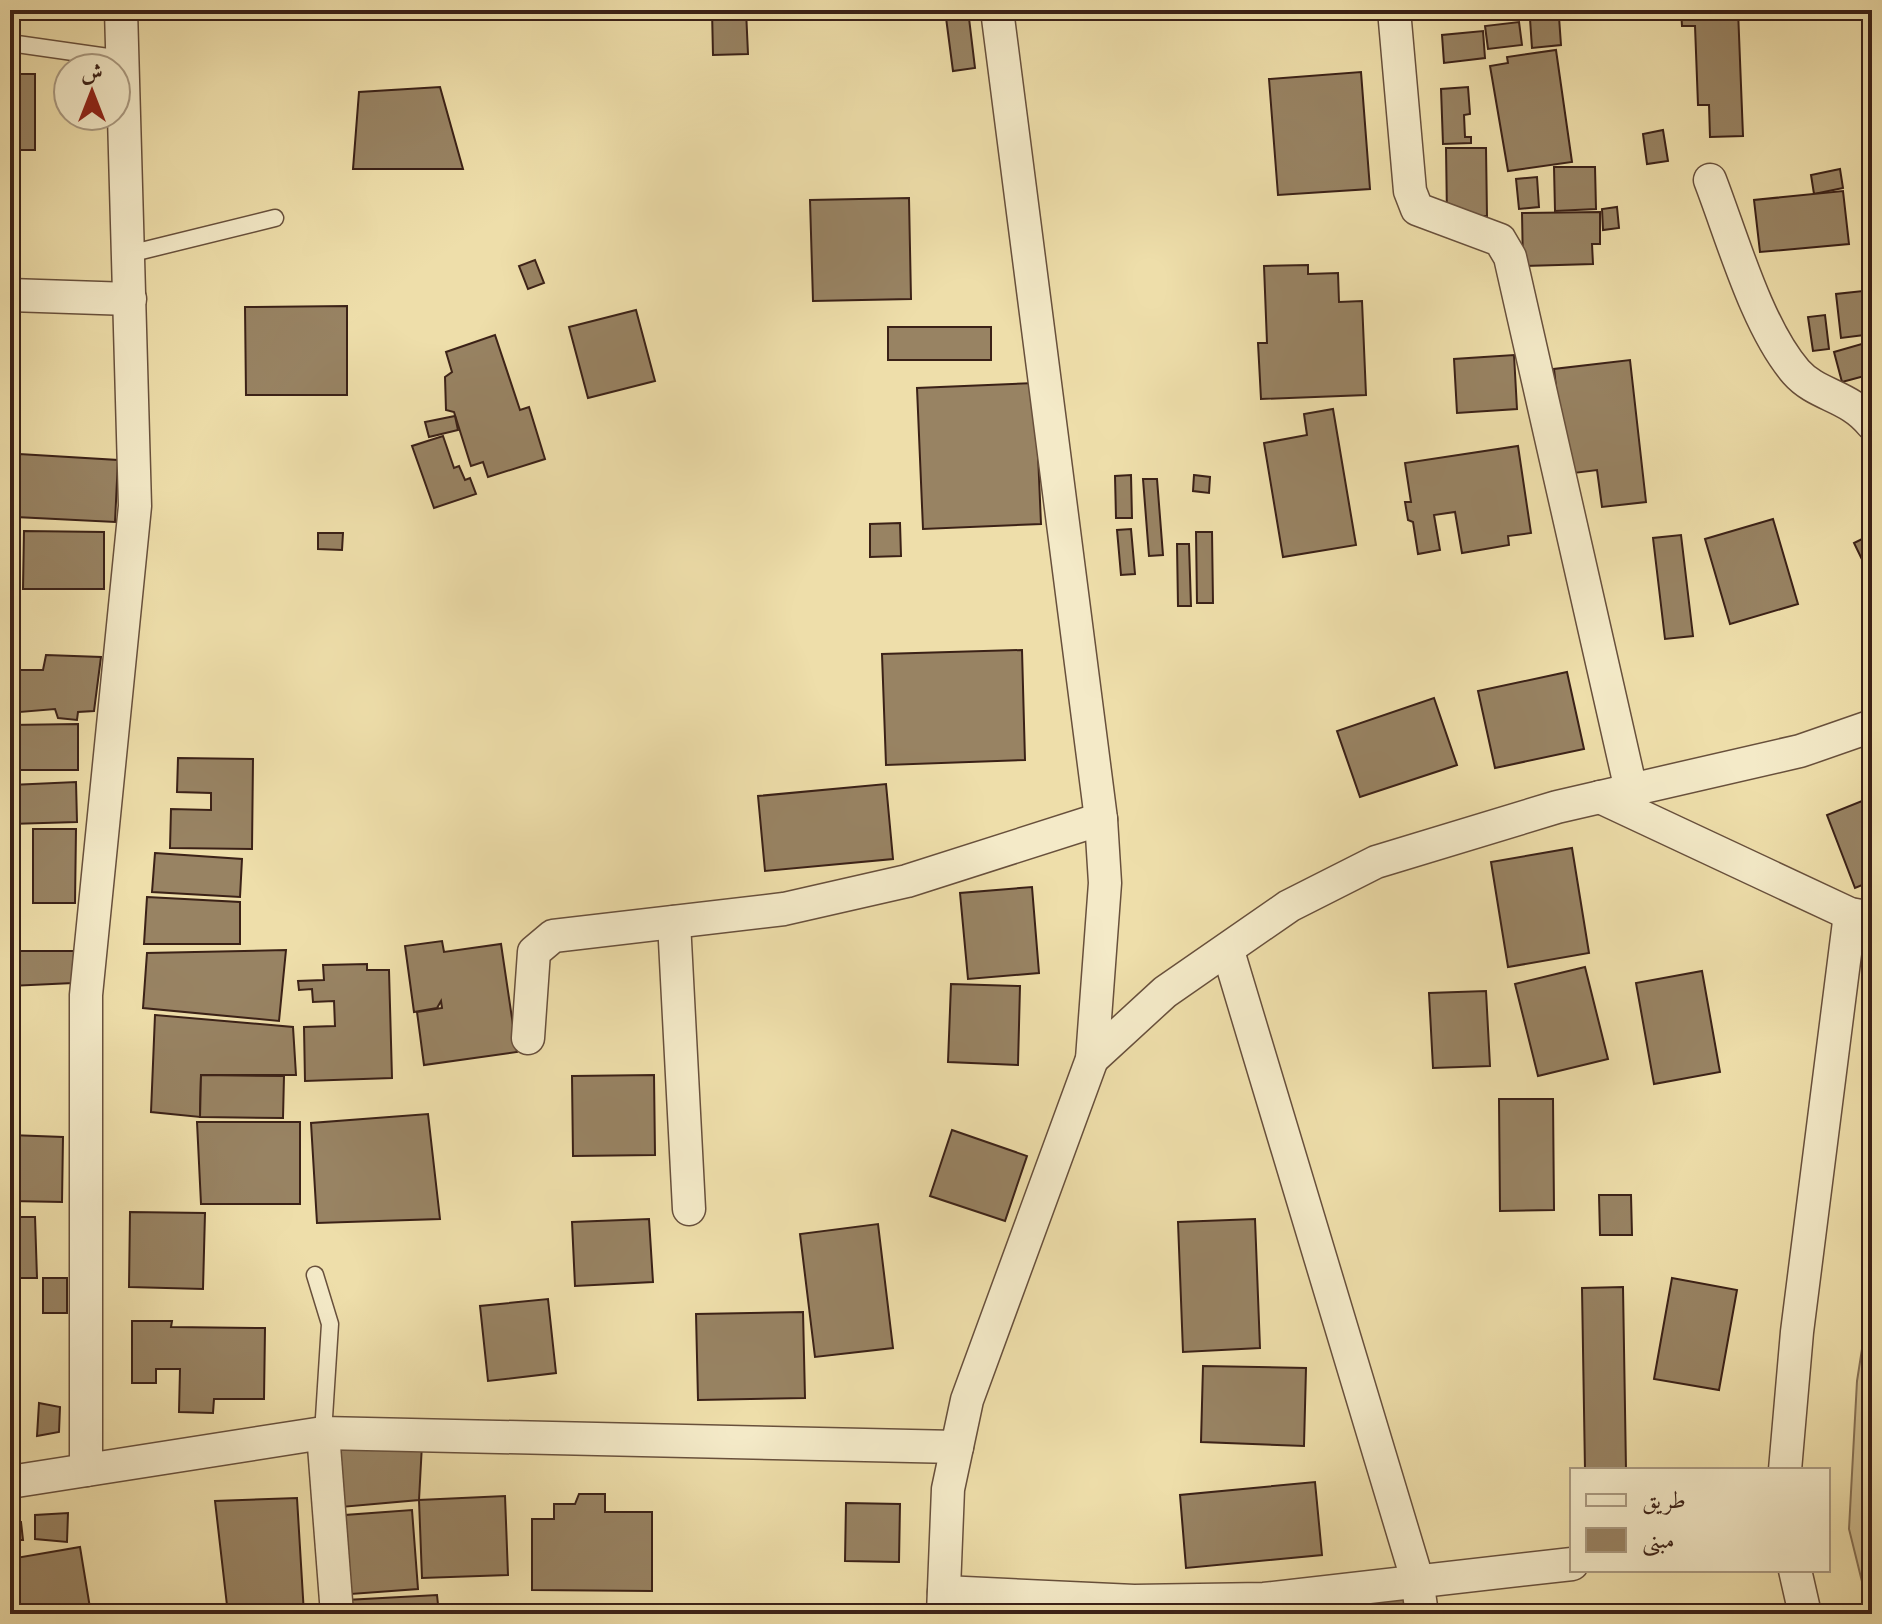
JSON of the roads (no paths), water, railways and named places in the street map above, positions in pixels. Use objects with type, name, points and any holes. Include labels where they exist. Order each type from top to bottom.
[{"type":"street","points":[[121,10],[122,52]]},
{"type":"street","points":[[997,10],[1101,819],[1105,883],[1092,1059],[967,1400],[948,1489],[944,1603],[1135,1608],[1264,1599],[1417,1579],[1570,1564]]},
{"type":"street","points":[[1394,10],[1410,191],[1417,209],[1500,240],[1510,257],[1616,794]]},
{"type":"street","points":[[86,1470],[86,995],[135,506],[125,132]]},
{"type":"street","points":[[1710,180],[1759,311],[1796,371],[1806,381],[1858,407],[1872,424]]},
{"type":"street","points":[[10,295],[130,299]]},
{"type":"street","points":[[1092,1059],[1165,992],[1310,893],[1376,862],[1616,794],[1800,751],[1872,726]]},
{"type":"street","points":[[1616,794],[1861,916],[1799,1316],[1785,1468]]},
{"type":"street","points":[[528,1038],[534,952],[553,936],[784,909],[907,881],[1101,819]]},
{"type":"street","points":[[674,922],[689,1209]]},
{"type":"street","points":[[1228,951],[1417,1579],[1422,1614]]},
{"type":"street","points":[[323,1433],[337,1614]]},
{"type":"street","points":[[10,1482],[323,1433],[957,1447]]},
{"type":"street","points":[[1795,1572],[1805,1614]]},
{"type":"lane","points":[[10,43],[73,52]]},
{"type":"lane","points":[[129,254],[275,218]]},
{"type":"lane","points":[[315,1275],[330,1324],[323,1433]]}]
